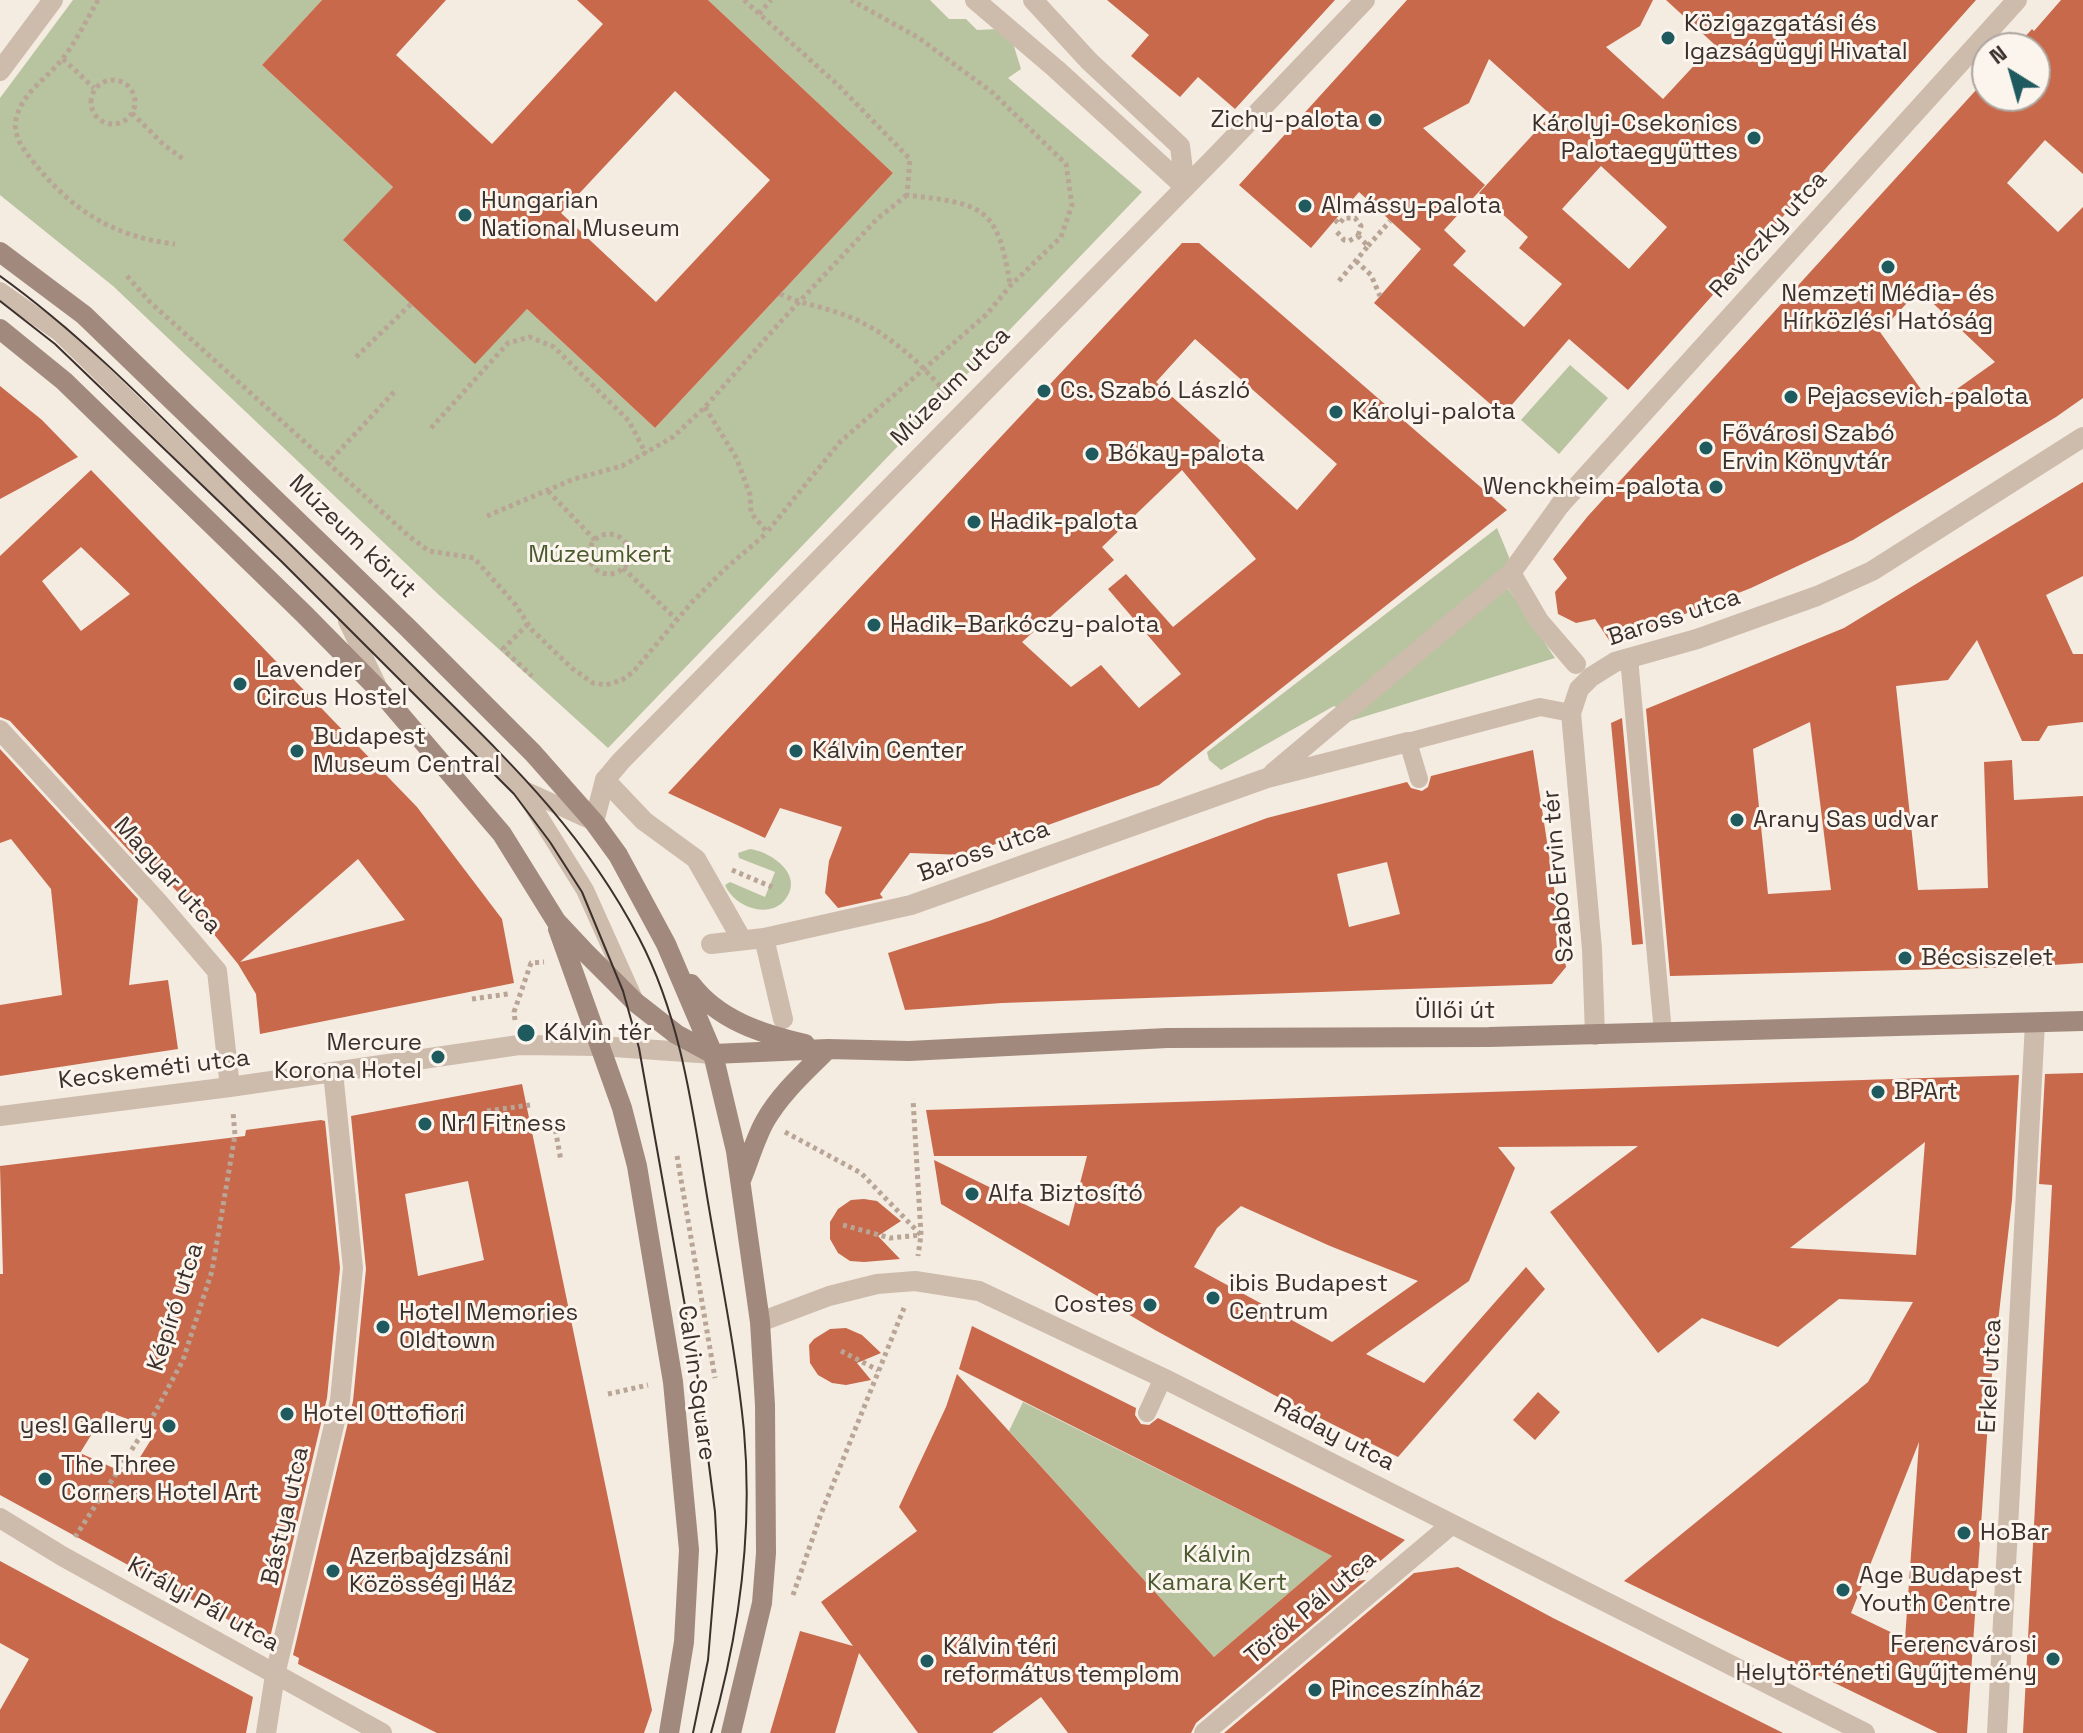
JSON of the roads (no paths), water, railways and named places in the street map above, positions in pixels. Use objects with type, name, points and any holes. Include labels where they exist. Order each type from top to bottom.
[{"type":"main road","name":"Múzeum körút","points":[[0,252],[84,315],[419,639],[533,753],[594,822]]},
{"type":"main road","points":[[0,329],[64,381],[379,690],[502,834],[556,921],[635,1002],[676,1034],[713,1054],[828,1049]]},
{"type":"main road","points":[[594,822],[639,890],[675,963],[713,1054],[741,1181],[760,1322],[765,1405],[766,1553],[762,1603],[731,1733]]},
{"type":"main road","name":"Calvin Square","points":[[556,921],[622,1108],[637,1166],[675,1397],[689,1550],[684,1642],[669,1733]]},
{"type":"main road","points":[[675,963],[701,998],[728,1017],[763,1033],[828,1049]]},
{"type":"main road","name":"Üllői út","points":[[828,1049],[909,1051],[1167,1038],[1595,1035],[2083,1021]]},
{"type":"main road","points":[[741,1181],[763,1124],[791,1085],[828,1049]]},
{"type":"street","points":[[0,71],[53,0]]},
{"type":"street","points":[[975,0],[1185,187]]},
{"type":"street","points":[[1033,0],[1089,61],[1180,146],[1185,187]]},
{"type":"street","name":"Múzeum utca","points":[[594,822],[605,780],[621,761],[1365,0]]},
{"type":"street","name":"Reviczky utca","points":[[1560,505],[2017,0]]},
{"type":"street","name":"Baross utca","points":[[1571,713],[1579,689],[1591,677],[1615,662],[1697,639],[1817,596],[1872,571],[2083,437]]},
{"type":"street","name":"Baross utca","points":[[1267,778],[1511,573],[1560,505]]},
{"type":"street","points":[[1511,573],[1539,621],[1576,664]]},
{"type":"street","name":"Szabó Ervin tér","points":[[1571,713],[1592,949],[1595,1035]]},
{"type":"street","name":"Magyar utca","points":[[0,730],[217,971],[230,1087]]},
{"type":"street","name":"Baross utca","points":[[711,944],[764,938],[911,905],[1267,778],[1408,742]]},
{"type":"street","points":[[605,780],[644,821],[696,859],[742,940]]},
{"type":"street","points":[[764,938],[783,1019]]},
{"type":"street","name":"Erkel utca","points":[[1997,1733],[2035,1023]]},
{"type":"street","name":"Kecskeméti utca","points":[[0,1116],[230,1087],[519,1045],[600,1046]]},
{"type":"street","points":[[600,1046],[713,1054]]},
{"type":"street","name":"Bástya utca","points":[[266,1733],[275,1675],[340,1400],[353,1268],[333,1072]]},
{"type":"street","name":"Ráday utca","points":[[760,1322],[829,1296],[877,1284],[915,1281],[979,1291],[1163,1378],[1865,1733]]},
{"type":"street","name":"Királyi Pál utca","points":[[0,1518],[62,1556],[382,1733]]},
{"type":"street","name":"Török Pál utca","points":[[1204,1733],[1452,1524]]},
{"type":"lane","points":[[0,291],[60,333],[338,604],[522,789],[585,890],[635,1002]]},
{"type":"lane","points":[[338,604],[379,690]]},
{"type":"lane","points":[[1629,658],[1663,1033]]},
{"type":"lane","name":"Baross utca","points":[[1408,742],[1540,707],[1571,713]]},
{"type":"lane","points":[[1408,742],[1419,779]]},
{"type":"lane","points":[[522,789],[594,822]]},
{"type":"lane","points":[[1147,1413],[1163,1378]]},
{"type":"tram line","points":[[0,276],[70,331],[136,392],[519,772],[595,866],[639,938],[665,998],[683,1061],[732,1340],[744,1431],[747,1507],[741,1584],[729,1659],[711,1733]]},
{"type":"tram line","points":[[0,301],[55,344],[282,562],[514,794],[582,892],[623,991],[639,1048],[698,1379],[717,1551],[708,1660],[693,1733]]},
{"type":"place","name":"Közigazgatási és Igazságügyi Hivatal","points":[[1668,38]]},
{"type":"place","name":"Zichy-palota","points":[[1375,120]]},
{"type":"place","name":"Károlyi-Csekonics Palotaegyüttes","points":[[1754,138]]},
{"type":"place","name":"Almássy-palota","points":[[1305,206]]},
{"type":"place","name":"Hungarian National Museum","points":[[465,215]]},
{"type":"place","name":"Nemzeti Média- és Hírközlési Hatóság","points":[[1888,267]]},
{"type":"place","name":"Cs. Szabó László","points":[[1044,391]]},
{"type":"place","name":"Pejacsevich-palota","points":[[1791,397]]},
{"type":"place","name":"Károlyi-palota","points":[[1336,412]]},
{"type":"place","name":"Fővárosi Szabó Ervin Könyvtár","points":[[1706,448]]},
{"type":"place","name":"Bókay-palota","points":[[1092,454]]},
{"type":"place","name":"Wenckheim-palota","points":[[1716,487]]},
{"type":"place","name":"Hadik-palota","points":[[974,522]]},
{"type":"place","name":"Hadik–Barkóczy-palota","points":[[874,625]]},
{"type":"place","name":"Lavender Circus Hostel","points":[[240,684]]},
{"type":"place","name":"Budapest Museum Central","points":[[297,751]]},
{"type":"place","name":"Kálvin Center","points":[[796,751]]},
{"type":"place","name":"Arany Sas udvar","points":[[1737,820]]},
{"type":"place","name":"Bécsiszelet","points":[[1905,958]]},
{"type":"place","name":"Kálvin tér","points":[[526,1033]]},
{"type":"place","name":"Mercure Korona Hotel","points":[[438,1057]]},
{"type":"place","name":"BPArt","points":[[1878,1092]]},
{"type":"place","name":"Nr1 Fitness","points":[[425,1124]]},
{"type":"place","name":"Alfa Biztosító","points":[[972,1194]]},
{"type":"place","name":"ibis Budapest Centrum","points":[[1213,1298]]},
{"type":"place","name":"Costes","points":[[1150,1305]]},
{"type":"place","name":"Hotel Memories Oldtown","points":[[383,1327]]},
{"type":"place","name":"Hotel Ottofiori","points":[[287,1414]]},
{"type":"place","name":"yes! Gallery","points":[[169,1426]]},
{"type":"place","name":"The Three Corners Hotel Art","points":[[45,1479]]},
{"type":"place","name":"HoBar","points":[[1964,1533]]},
{"type":"place","name":"Azerbajdzsáni Közösségi Ház","points":[[333,1571]]},
{"type":"place","name":"Age Budapest Youth Centre","points":[[1843,1590]]},
{"type":"place","name":"Ferencvárosi Helytörténeti Gyűjtemény","points":[[2053,1659]]},
{"type":"place","name":"Kálvin téri református templom","points":[[927,1661]]},
{"type":"place","name":"Pinceszínház","points":[[1315,1690]]},
{"type":"park label","name":"Múzeumkert","points":[[600,555]]},
{"type":"park label","name":"Kálvin Kamara Kert","points":[[1217,1569]]}]
